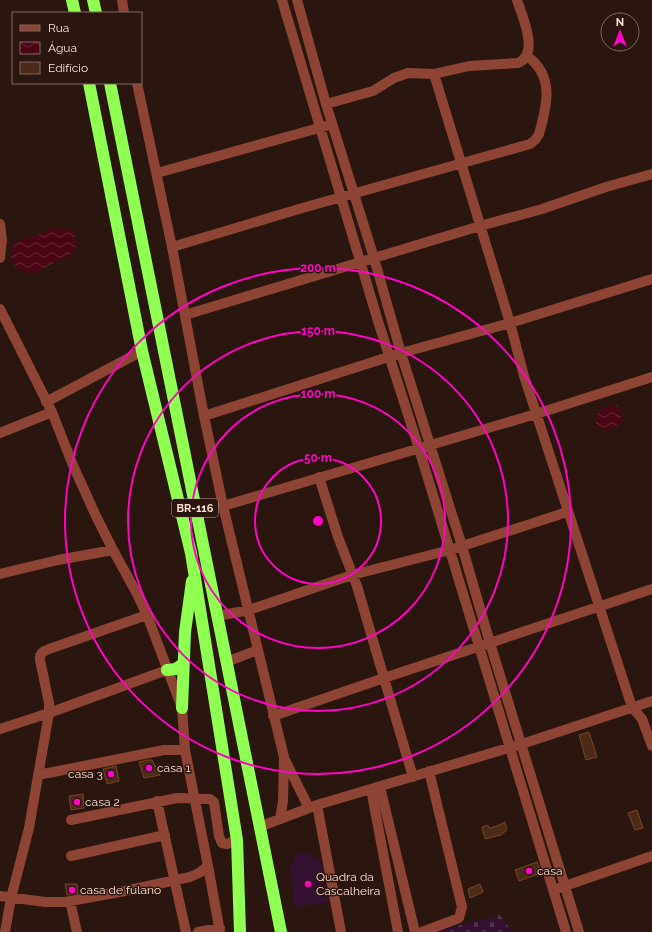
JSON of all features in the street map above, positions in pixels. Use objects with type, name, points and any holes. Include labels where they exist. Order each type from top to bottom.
[{"type":"highway","points":[[72,0],[75,12]]},
{"type":"highway","points":[[94,0],[96,12]]},
{"type":"highway","points":[[89,84],[142,351],[194,568],[237,840],[240,932]]},
{"type":"highway","name":"BR-116","points":[[110,84],[280,927]]},
{"type":"highway","points":[[182,708],[185,632],[194,568]]},
{"type":"highway","points":[[167,670],[176,669],[183,664]]},
{"type":"street","points":[[122,0],[124,12]]},
{"type":"street","points":[[282,0],[360,262],[419,449],[566,932]]},
{"type":"street","points":[[297,0],[326,104],[374,258],[401,353],[431,445],[579,932]]},
{"type":"street","points":[[326,104],[373,90],[394,78],[408,73],[434,74],[469,66],[518,63],[524,60],[529,49],[528,36],[517,0]]},
{"type":"street","points":[[293,38],[306,34]]},
{"type":"street","points":[[172,247],[341,197],[530,144],[536,139],[546,107],[547,93],[541,70],[533,60],[527,56]]},
{"type":"street","points":[[434,74],[510,323],[524,376],[567,512],[632,707],[642,719],[652,746]]},
{"type":"street","points":[[137,84],[157,173],[223,506],[249,610],[273,716],[284,757],[313,807],[340,932]]},
{"type":"street","points":[[157,173],[333,124]]},
{"type":"street","points":[[185,315],[480,226],[542,209],[606,187],[652,174]]},
{"type":"street","points":[[0,224],[2,240],[0,258]]},
{"type":"street","points":[[204,416],[401,353],[510,323],[652,279]]},
{"type":"street","points":[[0,309],[52,412],[72,463],[96,516],[147,616],[182,708],[185,750],[196,798],[220,930],[198,932]]},
{"type":"street","points":[[46,402],[142,351]]},
{"type":"street","points":[[223,506],[536,414],[652,377]]},
{"type":"street","points":[[0,433],[52,412]]},
{"type":"street","points":[[320,478],[338,537],[357,586],[413,777]]},
{"type":"street","points":[[217,616],[249,610],[352,575],[450,550],[567,512]]},
{"type":"street","points":[[0,574],[113,550]]},
{"type":"street","points":[[273,716],[652,589]]},
{"type":"street","points":[[5,932],[11,898],[29,828],[49,713],[49,703],[40,658],[43,652],[49,648],[147,616]]},
{"type":"street","points":[[226,662],[258,650]]},
{"type":"street","points":[[0,729],[49,713],[167,670]]},
{"type":"street","points":[[259,827],[313,807],[522,744],[652,701]]},
{"type":"street","points":[[38,775],[164,750],[185,750]]},
{"type":"street","points":[[280,819],[283,801],[284,757]]},
{"type":"street","points":[[422,932],[459,918],[462,913],[429,772]]},
{"type":"street","points":[[376,788],[398,932]]},
{"type":"street","points":[[376,788],[415,932]]},
{"type":"street","points":[[71,820],[157,801],[177,798],[210,799],[214,802],[219,836],[222,843],[227,844],[237,840]]},
{"type":"street","points":[[157,801],[176,880],[186,932]]},
{"type":"street","points":[[532,821],[544,816]]},
{"type":"street","points":[[71,856],[165,835]]},
{"type":"street","points":[[553,890],[652,856]]},
{"type":"street","points":[[0,896],[45,902],[70,901],[176,880],[198,873],[208,866]]},
{"type":"street","points":[[70,901],[77,932]]},
{"type":"street","points":[[280,927],[289,932]]},
{"type":"green space","name":"Quadra da Cascalheira","points":[[301,852],[311,854],[312,860],[320,858],[328,902],[295,908],[289,865],[294,862],[294,858]]},
{"type":"green space","points":[[500,915],[512,932],[435,932]]},
{"type":"water","points":[[56,228],[73,230],[77,244],[70,255],[32,274],[26,273],[16,267],[12,262],[11,253],[17,242]]},
{"type":"water","points":[[617,405],[620,409],[622,424],[608,430],[598,428],[596,423],[598,412],[608,406]]},
{"type":"building","points":[[589,732],[597,757],[586,760],[579,735]]},
{"type":"building","name":"casa 1","points":[[152,760],[160,775],[144,778],[139,762]]},
{"type":"building","name":"casa 3","points":[[116,766],[119,781],[107,784],[103,769]]},
{"type":"building","name":"casa 2","points":[[83,794],[84,808],[71,810],[69,796]]},
{"type":"building","points":[[637,810],[643,828],[635,830],[628,813]]},
{"type":"building","points":[[505,822],[507,830],[501,835],[485,839],[482,827],[488,825],[489,828]]},
{"type":"building","name":"casa","points":[[537,862],[541,873],[519,881],[515,870]]},
{"type":"building","name":"casa de fulano","points":[[65,884],[77,884],[78,893],[67,895]]},
{"type":"building","points":[[480,884],[483,892],[470,898],[468,889]]},
{"type":"place","name":"casa 1","points":[[149,768]]},
{"type":"place","name":"casa 3","points":[[111,774]]},
{"type":"place","name":"casa 2","points":[[77,802]]},
{"type":"place","name":"casa","points":[[529,871]]},
{"type":"place","name":"Quadra da Cascalheira","points":[[308,884]]},
{"type":"place","name":"casa de fulano","points":[[72,890]]}]
